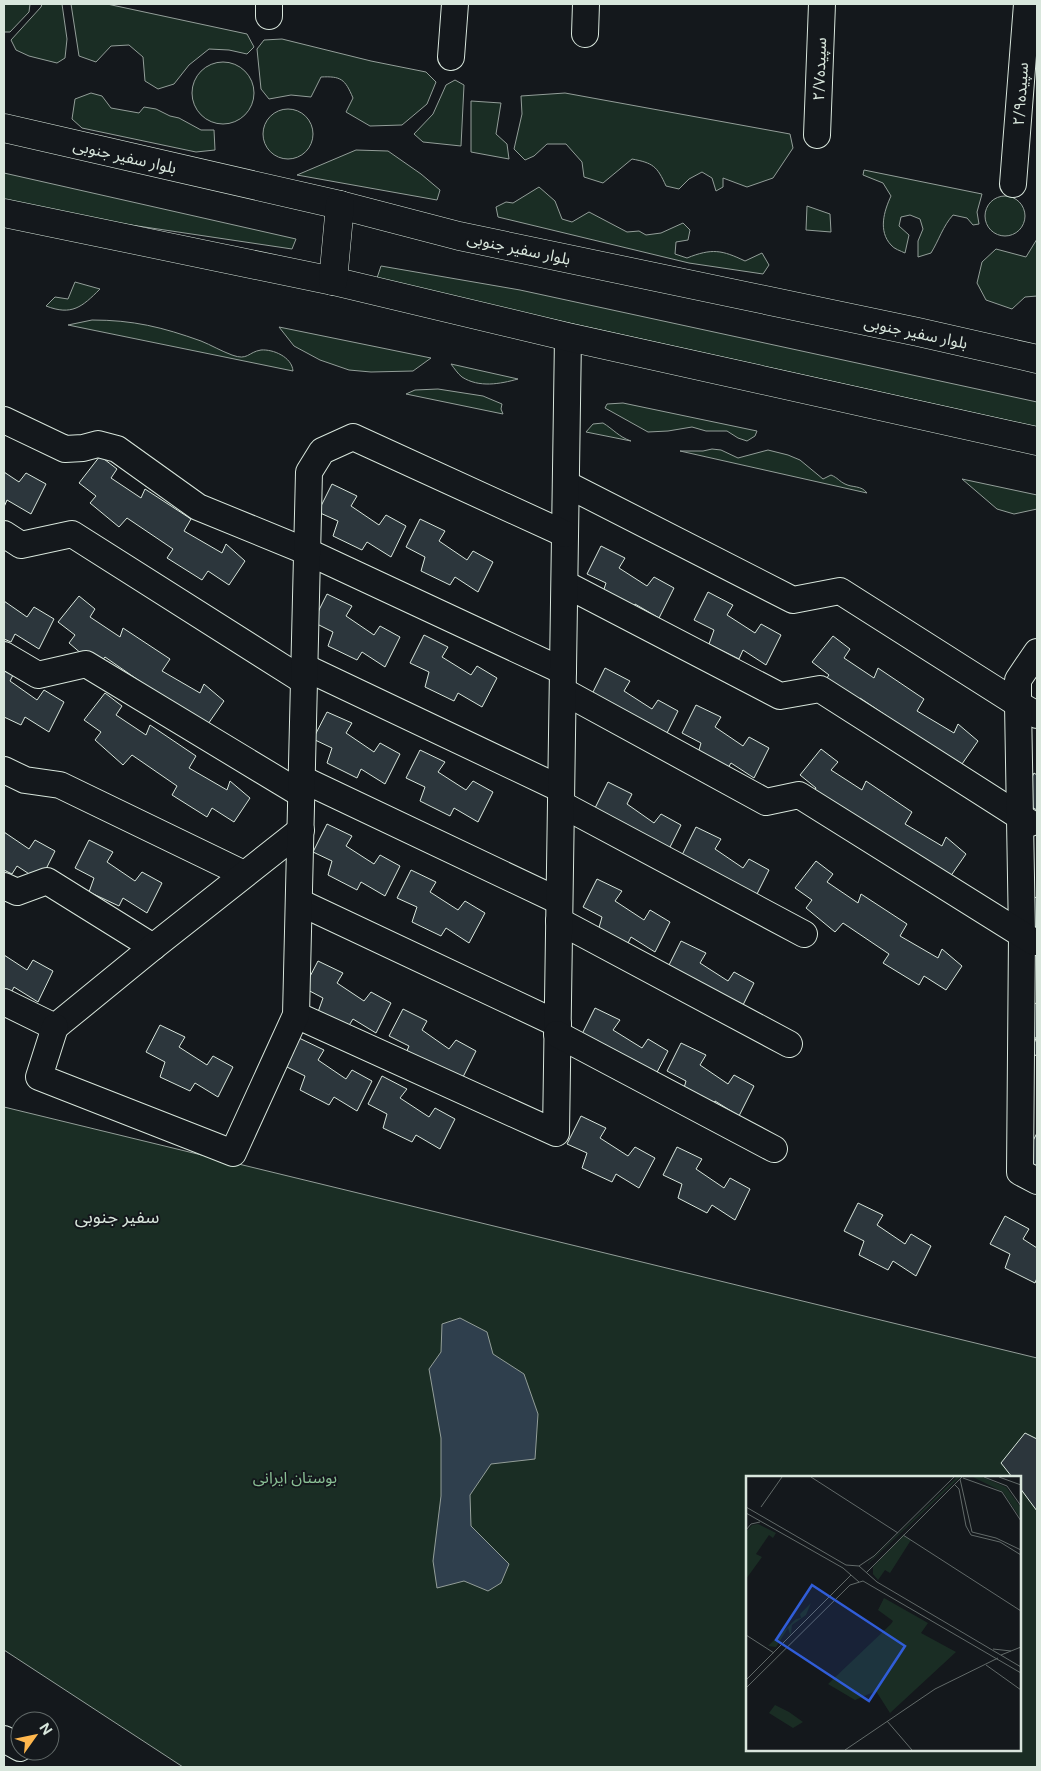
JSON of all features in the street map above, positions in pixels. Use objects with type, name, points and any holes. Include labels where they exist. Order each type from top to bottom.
[{"type":"main road","name":"بلوار سفیر جنوبی","points":[[4,128],[340,205],[459,236],[918,332],[1037,359]]},
{"type":"main road","points":[[333,281],[340,205]]},
{"type":"main road","points":[[4,213],[333,281],[568,337],[1037,442]]},
{"type":"street","points":[[451,57],[455,4]]},
{"type":"street","points":[[585,34],[586,4]]},
{"type":"street","name":"سپیده۲/۷","points":[[816,135],[822,4]]},
{"type":"street","name":"سپیده۲/۹","points":[[1014,184],[1027,4]]},
{"type":"street","points":[[296,1015],[556,1133],[568,337]]},
{"type":"street","points":[[4,420],[65,449],[83,448],[98,444],[117,449],[198,507],[308,552],[563,681],[766,802],[799,795],[1029,939]]},
{"type":"street","points":[[301,830],[55,1027],[39,1077],[233,1153],[296,1015],[301,830],[304,674],[310,472],[322,452],[353,437],[565,534]]},
{"type":"street","points":[[566,484],[793,600],[840,591],[1028,709]]},
{"type":"street","points":[[4,534],[21,546],[72,534],[304,674],[561,796],[804,934]]},
{"type":"street","points":[[565,584],[780,696],[820,689],[1028,822]]},
{"type":"street","points":[[1037,652],[1018,680],[1028,709],[1029,939],[1029,1055],[1020,1172],[1037,1181]]},
{"type":"street","points":[[4,655],[38,675],[86,664],[302,787],[559,911],[789,1044]]},
{"type":"street","points":[[4,770],[25,780],[60,785],[244,874]]},
{"type":"street","points":[[4,886],[17,892],[47,881],[153,947]]},
{"type":"street","points":[[299,902],[557,1029],[774,1149]]},
{"type":"street","points":[[4,1002],[55,1027]]},
{"type":"green space","points":[[4,4],[30,4],[29,12],[10,32],[4,32]]},
{"type":"green space","points":[[42,4],[62,4],[67,39],[65,58],[57,63],[29,56],[16,50],[11,40]]},
{"type":"green space","points":[[71,4],[107,4],[247,34],[254,47],[247,54],[229,50],[209,49],[189,65],[174,84],[158,89],[145,81],[143,57],[129,45],[111,46],[96,62],[79,56]]},
{"type":"green space","points":[[282,39],[371,61],[426,72],[436,82],[427,104],[402,125],[370,126],[346,112],[353,98],[345,83],[333,77],[321,77],[311,97],[291,95],[269,99],[261,89],[257,49],[264,40]]},
{"type":"green space","points":[[223,62],[235,65],[245,71],[251,81],[254,93],[251,105],[245,115],[235,121],[223,124],[211,121],[201,115],[195,105],[192,93],[195,81],[201,71],[211,65]]},
{"type":"green space","points":[[455,80],[464,85],[461,146],[423,142],[414,134],[433,114],[446,85]]},
{"type":"green space","points":[[91,93],[102,96],[111,108],[139,113],[144,107],[156,109],[179,118],[201,130],[214,130],[215,150],[196,152],[82,128],[72,119],[75,99]]},
{"type":"green space","points":[[565,93],[790,134],[793,148],[773,178],[747,187],[723,178],[723,187],[716,191],[712,178],[702,172],[689,179],[679,189],[666,186],[654,167],[645,162],[632,159],[603,183],[584,177],[582,162],[566,144],[547,144],[534,156],[525,160],[514,149],[522,114],[521,96]]},
{"type":"green space","points":[[471,101],[501,103],[496,134],[507,144],[509,159],[471,152]]},
{"type":"green space","points":[[288,109],[302,113],[309,120],[313,134],[309,148],[302,155],[288,159],[274,155],[267,148],[263,134],[267,120],[274,113]]},
{"type":"green space","points":[[356,150],[388,151],[440,190],[437,200],[297,175]]},
{"type":"green space","points":[[864,170],[982,194],[977,212],[979,224],[973,225],[967,218],[953,215],[931,253],[918,257],[918,241],[923,229],[920,219],[910,215],[901,217],[899,226],[909,235],[905,253],[898,250],[887,239],[883,227],[884,214],[891,196],[883,183],[863,175]]},
{"type":"green space","points":[[4,173],[296,239],[292,249],[64,215],[4,200]]},
{"type":"green space","points":[[539,187],[555,201],[562,219],[572,222],[589,212],[627,232],[639,231],[646,235],[661,233],[683,223],[690,230],[688,240],[676,242],[675,254],[687,258],[703,253],[717,252],[730,254],[745,261],[762,253],[769,265],[763,274],[689,263],[498,217],[496,207],[506,202],[513,203]]},
{"type":"green space","points":[[1005,196],[1019,202],[1025,216],[1019,230],[1005,236],[991,230],[985,216],[991,202]]},
{"type":"green space","points":[[807,206],[830,214],[831,232],[806,230]]},
{"type":"green space","points":[[1037,239],[1037,296],[1025,297],[1012,309],[986,300],[977,283],[982,262],[996,249],[1026,257]]},
{"type":"green space","points":[[381,266],[520,290],[1037,402],[1037,427],[533,315],[377,278]]},
{"type":"green space","points":[[75,282],[100,289],[88,301],[70,310],[46,306],[55,297],[68,299]]},
{"type":"green space","points":[[92,320],[121,321],[160,328],[201,341],[237,357],[245,357],[261,350],[271,351],[286,358],[293,371],[68,325]]},
{"type":"green space","points":[[279,327],[431,358],[413,371],[371,372],[349,370],[320,360],[294,346]]},
{"type":"green space","points":[[451,364],[518,379],[497,383],[475,383],[462,377]]},
{"type":"green space","points":[[438,389],[483,396],[502,404],[503,414],[406,394],[415,390]]},
{"type":"green space","points":[[623,403],[757,431],[755,436],[747,441],[727,431],[706,431],[692,427],[648,432],[605,408],[607,404]]},
{"type":"green space","points":[[603,423],[631,441],[586,432],[593,424]]},
{"type":"green space","points":[[721,450],[738,458],[768,450],[788,455],[800,460],[823,479],[831,475],[845,484],[865,490],[867,493],[680,451]]},
{"type":"green space","points":[[962,479],[1037,495],[1037,509],[1014,514],[997,509]]},
{"type":"green space","name":"بوستان ایرانی","points":[[4,1107],[1037,1358],[1037,1767],[183,1767],[4,1650]]},
{"type":"water","points":[[460,1318],[487,1332],[493,1354],[524,1374],[538,1414],[535,1459],[491,1464],[470,1495],[471,1526],[509,1564],[501,1583],[488,1591],[464,1581],[437,1588],[433,1561],[441,1496],[441,1438],[429,1369],[441,1352],[442,1324]]},
{"type":"building","points":[[100,456],[117,469],[111,478],[141,498],[145,489],[191,519],[184,531],[222,553],[226,544],[245,561],[229,585],[208,571],[202,580],[167,558],[173,549],[127,518],[119,527],[90,503],[96,496],[79,483]]},
{"type":"building","points":[[4,472],[19,482],[26,473],[46,484],[31,514],[7,500],[4,507]]},
{"type":"building","points":[[332,484],[357,496],[351,506],[379,525],[386,515],[406,526],[391,557],[367,542],[362,550],[333,536],[338,521],[318,512]]},
{"type":"building","points":[[420,519],[445,531],[439,541],[467,560],[473,551],[493,562],[478,592],[455,577],[450,585],[421,571],[425,557],[406,547]]},
{"type":"building","points":[[601,546],[625,558],[619,568],[647,586],[654,577],[674,588],[659,618],[635,604],[631,612],[601,598],[606,583],[587,574]]},
{"type":"building","points":[[708,592],[733,605],[727,615],[755,633],[761,624],[781,635],[766,665],[743,650],[739,659],[709,644],[714,630],[694,620]]},
{"type":"building","points":[[327,594],[352,606],[346,616],[374,635],[380,626],[400,637],[385,667],[362,652],[357,660],[328,646],[333,632],[313,622]]},
{"type":"building","points":[[79,596],[95,609],[90,617],[120,637],[123,628],[170,659],[162,671],[200,693],[204,684],[224,701],[208,724],[151,689],[105,657],[97,667],[69,643],[75,635],[58,622]]},
{"type":"building","points":[[4,601],[27,617],[34,607],[54,619],[39,649],[15,634],[11,642],[4,639]]},
{"type":"building","points":[[424,635],[448,647],[442,657],[471,675],[477,666],[497,678],[482,707],[458,693],[454,701],[425,687],[429,672],[410,663]]},
{"type":"building","points":[[833,636],[850,649],[844,658],[874,678],[878,668],[924,699],[917,711],[954,733],[958,724],[978,741],[962,764],[860,698],[852,708],[823,683],[829,675],[812,662]]},
{"type":"building","points":[[4,666],[15,671],[10,681],[37,700],[44,690],[64,702],[49,732],[25,717],[21,725],[4,717]]},
{"type":"building","points":[[605,668],[630,681],[624,691],[652,709],[658,700],[678,711],[663,741],[591,696]]},
{"type":"building","points":[[105,693],[122,706],[116,715],[146,735],[150,725],[196,756],[189,768],[227,790],[230,781],[250,798],[234,822],[212,808],[207,817],[172,795],[177,786],[132,755],[123,765],[95,740],[101,732],[84,720]]},
{"type":"building","points":[[696,705],[721,717],[715,727],[743,746],[749,737],[769,748],[754,778],[731,763],[726,771],[697,757],[701,743],[682,733]]},
{"type":"building","points":[[327,712],[352,723],[346,733],[374,752],[380,743],[400,754],[385,784],[361,769],[357,778],[327,763],[332,748],[313,739]]},
{"type":"building","points":[[821,749],[838,762],[831,770],[862,790],[866,781],[912,812],[905,824],[942,846],[946,837],[966,854],[950,877],[811,796],[816,788],[800,775]]},
{"type":"building","points":[[420,750],[445,762],[438,772],[466,790],[473,781],[493,792],[478,822],[454,808],[450,816],[420,801],[425,787],[406,778]]},
{"type":"building","points":[[1034,773],[1037,775],[1037,810],[1020,801]]},
{"type":"building","points":[[608,782],[632,794],[627,804],[654,823],[661,814],[681,825],[666,855],[594,810]]},
{"type":"building","points":[[327,824],[352,836],[346,846],[374,864],[380,855],[400,866],[385,896],[361,882],[357,890],[328,875],[332,861],[313,852]]},
{"type":"building","points":[[696,827],[721,839],[715,849],[743,868],[749,859],[769,870],[754,900],[682,855]]},
{"type":"building","points":[[4,832],[29,849],[35,840],[55,851],[40,881],[17,866],[12,874],[4,870]]},
{"type":"building","points":[[89,840],[113,852],[107,862],[135,881],[142,872],[162,883],[147,913],[123,898],[119,906],[89,892],[94,878],[75,868]]},
{"type":"building","points":[[816,861],[833,874],[827,882],[858,903],[861,894],[907,924],[900,936],[938,958],[942,949],[962,966],[946,990],[924,976],[919,985],[883,963],[889,954],[843,923],[835,932],[806,908],[812,900],[795,888]]},
{"type":"building","points":[[411,870],[436,882],[430,892],[458,910],[465,901],[485,913],[469,943],[446,928],[441,936],[412,922],[417,907],[397,898]]},
{"type":"building","points":[[597,879],[622,891],[615,901],[644,920],[650,910],[670,922],[655,952],[631,937],[627,945],[598,931],[602,917],[583,907]]},
{"type":"building","points":[[1032,896],[1037,898],[1037,933],[1018,924]]},
{"type":"building","points":[[681,941],[706,953],[700,963],[728,981],[734,972],[754,983],[739,1013],[667,969]]},
{"type":"building","points":[[4,955],[27,970],[33,960],[53,971],[38,1002],[14,987],[10,995],[4,992]]},
{"type":"building","points":[[318,961],[343,973],[337,983],[364,1001],[371,992],[391,1003],[376,1033],[353,1019],[348,1027],[318,1012],[323,998],[304,988]]},
{"type":"building","points":[[1030,1001],[1037,1004],[1037,1056],[1031,1053],[1036,1038],[1016,1029]]},
{"type":"building","points":[[595,1008],[620,1020],[613,1030],[642,1048],[648,1039],[668,1051],[653,1080],[581,1036]]},
{"type":"building","points":[[403,1009],[427,1021],[422,1030],[449,1049],[456,1040],[476,1051],[461,1081],[403,1060],[409,1046],[389,1036]]},
{"type":"building","points":[[160,1025],[185,1037],[179,1047],[207,1065],[213,1056],[233,1067],[218,1097],[195,1083],[190,1091],[160,1077],[165,1062],[146,1052]]},
{"type":"building","points":[[299,1038],[324,1050],[318,1060],[346,1079],[352,1070],[372,1081],[357,1111],[334,1097],[329,1105],[300,1090],[305,1076],[285,1066]]},
{"type":"building","points":[[681,1043],[706,1055],[700,1065],[728,1084],[734,1075],[754,1086],[739,1116],[715,1101],[711,1109],[682,1095],[686,1081],[667,1071]]},
{"type":"building","points":[[382,1076],[407,1089],[400,1098],[429,1117],[435,1108],[455,1119],[440,1149],[416,1135],[412,1142],[383,1128],[387,1114],[368,1104]]},
{"type":"building","points":[[581,1116],[606,1128],[600,1138],[628,1156],[635,1147],[655,1158],[639,1188],[616,1174],[612,1182],[582,1168],[587,1153],[567,1144]]},
{"type":"building","points":[[1037,1133],[1037,1166],[1023,1160]]},
{"type":"building","points":[[677,1147],[702,1159],[696,1169],[724,1188],[730,1178],[750,1189],[735,1220],[712,1205],[707,1213],[678,1198],[682,1184],[663,1175]]},
{"type":"building","points":[[858,1203],[883,1215],[877,1225],[905,1244],[911,1234],[931,1246],[916,1276],[893,1261],[888,1270],[859,1255],[864,1241],[844,1231]]},
{"type":"building","points":[[1005,1216],[1029,1229],[1023,1239],[1037,1248],[1037,1278],[1035,1283],[1005,1268],[1010,1254],[990,1244]]},
{"type":"building","points":[[1025,1433],[1037,1439],[1037,1511],[1021,1489],[1021,1476],[1011,1476],[1001,1463]]},
{"type":"district","name":"سفیر جنوبی","points":[[117,1217]]}]
